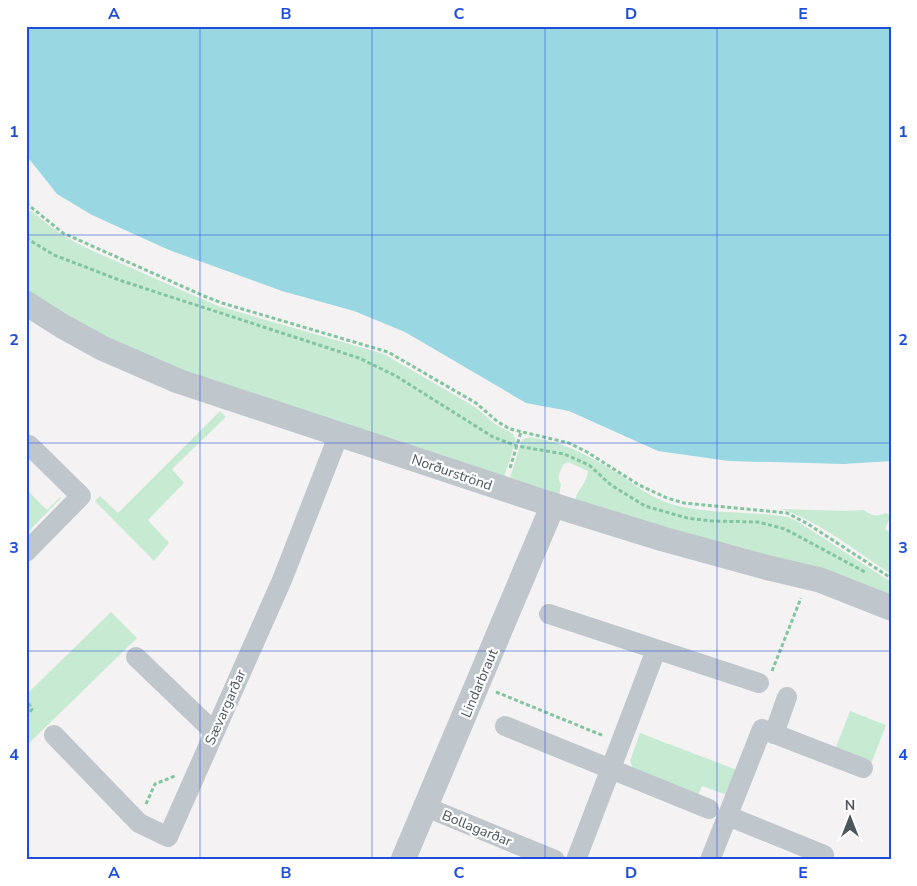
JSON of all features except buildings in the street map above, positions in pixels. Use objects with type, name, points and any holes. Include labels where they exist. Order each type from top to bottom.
[{"type":"street","name":"Norðurströnd","points":[[26,303],[102,348],[187,384],[553,505],[672,542],[820,580],[891,608]]},
{"type":"street","name":"Sævargarðar","points":[[54,735],[139,822],[168,837],[282,580],[339,434]]},
{"type":"street","points":[[26,448],[29,445],[81,496],[26,552]]},
{"type":"street","name":"Lindarbraut","points":[[403,860],[553,505]]},
{"type":"street","points":[[549,614],[759,683]]},
{"type":"street","points":[[576,860],[656,650]]},
{"type":"street","points":[[136,658],[214,732]]},
{"type":"street","points":[[774,734],[787,697]]},
{"type":"street","points":[[505,726],[709,808]]},
{"type":"street","points":[[710,860],[762,729],[862,768]]},
{"type":"street","name":"Bollagarðar","points":[[426,807],[555,860]]},
{"type":"street","points":[[728,816],[824,855]]},
{"type":"path","points":[[27,205],[63,233],[222,304],[388,352],[476,403],[498,422],[521,432],[569,443],[587,452],[638,485],[667,498],[699,505],[787,513],[808,524],[891,578]]},
{"type":"path","points":[[26,238],[54,255],[122,281],[359,358],[396,376],[493,437],[517,446],[564,454],[589,465],[611,485],[645,506],[687,518],[712,521],[758,522],[785,529],[869,574]]},
{"type":"path","points":[[509,471],[521,432]]},
{"type":"path","points":[[787,697],[772,674],[801,596]]},
{"type":"path","points":[[492,691],[620,743]]},
{"type":"path","points":[[26,717],[32,709],[28,702]]},
{"type":"path","points":[[139,822],[155,784],[183,773]]},
{"type":"path","points":[[26,853],[33,860]]},
{"type":"green space","points":[[32,211],[44,222],[69,239],[218,306],[384,354],[475,407],[495,424],[513,434],[516,440],[504,477],[293,409],[126,350],[26,292],[26,213]]},
{"type":"green space","points":[[220,411],[226,417],[172,469],[184,483],[148,520],[169,543],[154,561],[95,501],[100,496],[118,513]]},
{"type":"green space","points":[[530,437],[554,442],[583,454],[614,471],[650,495],[678,506],[709,511],[788,517],[891,582],[891,596],[575,501],[588,471],[568,462],[563,465],[559,475],[561,484],[559,496],[510,478],[521,442],[523,439]]},
{"type":"green space","points":[[26,489],[47,510],[61,496],[26,536]]},
{"type":"green space","points":[[781,509],[864,510],[872,515],[886,513],[891,516],[885,529],[891,533],[891,574],[824,529]]},
{"type":"green space","points":[[111,612],[137,638],[26,746],[26,695]]},
{"type":"green space","points":[[850,711],[886,725],[871,764],[835,750]]},
{"type":"green space","points":[[640,733],[737,770],[727,795],[702,786],[698,795],[633,769],[630,761]]},
{"type":"water","points":[[26,26],[891,26],[891,461],[844,464],[729,461],[658,451],[569,411],[526,403],[405,332],[354,311],[282,291],[169,250],[92,215],[57,194],[26,155]]}]
